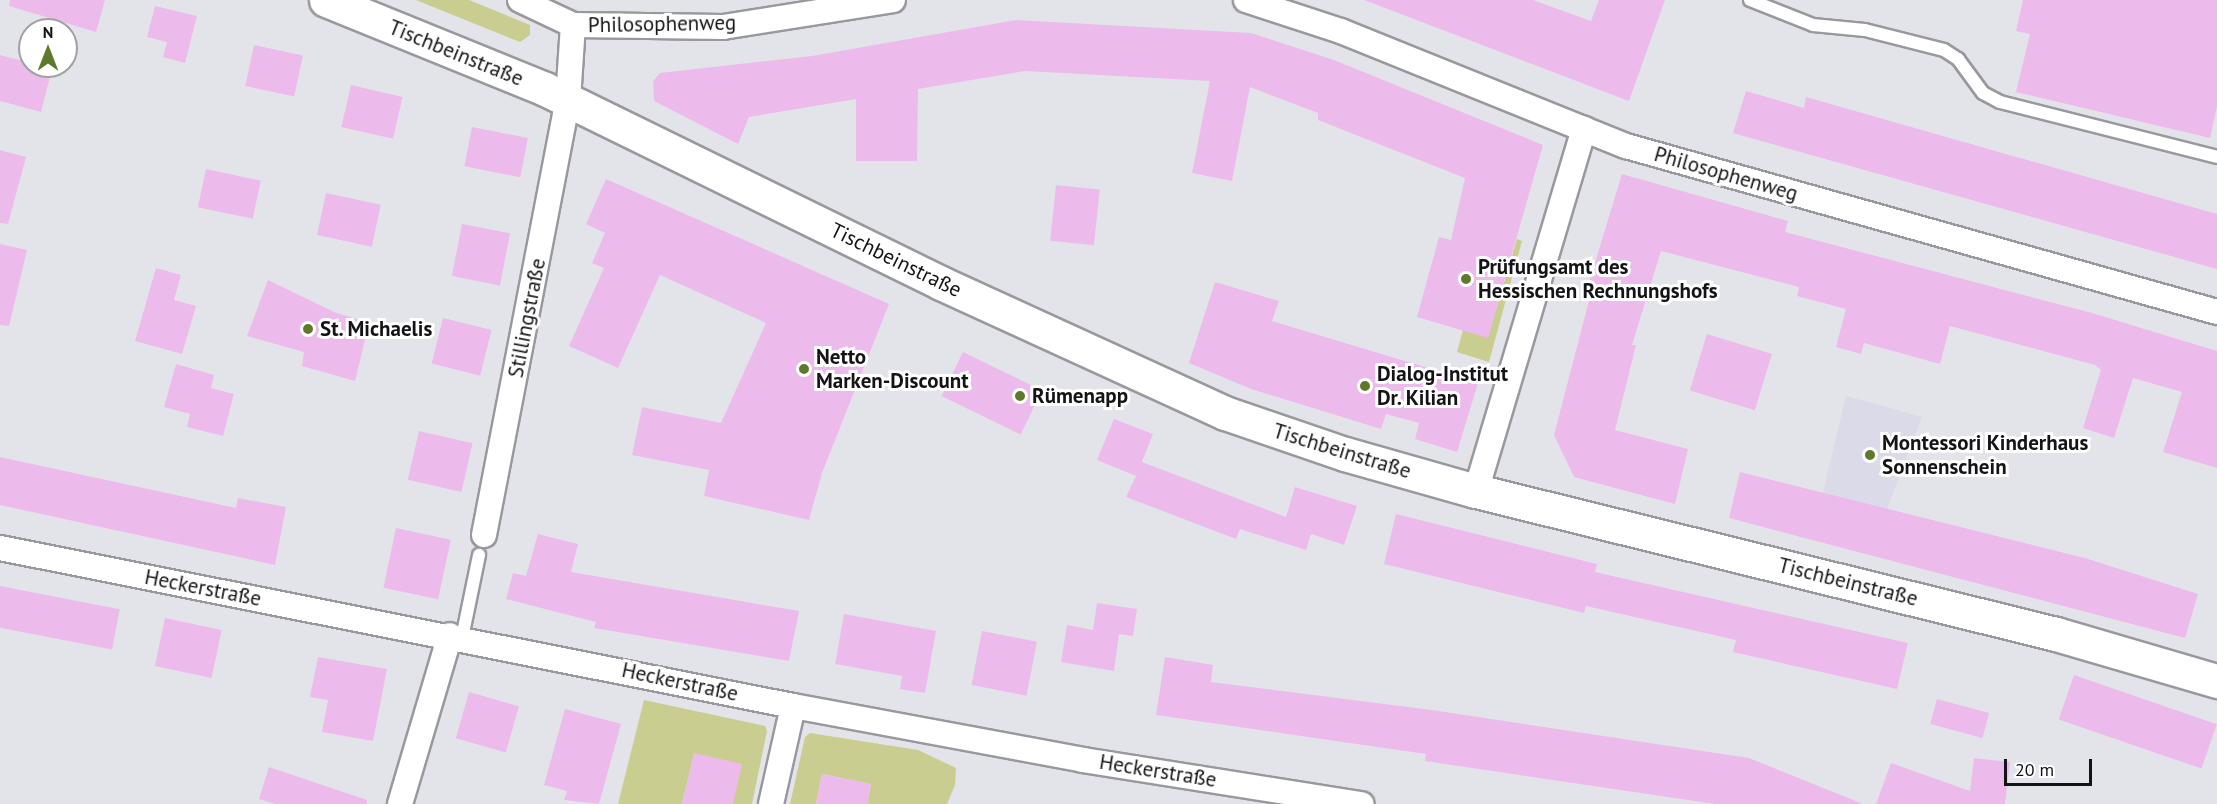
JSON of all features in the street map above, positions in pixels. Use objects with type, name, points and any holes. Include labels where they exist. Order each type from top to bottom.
[{"type":"main road","name":"Tischbeinstraße","points":[[326,0],[568,100],[941,283],[1225,413],[1345,453],[1476,491],[2044,631],[2217,681]]},
{"type":"street","points":[[520,0],[573,25]]},
{"type":"street","name":"Philosophenweg","points":[[573,25],[723,27],[893,0]]},
{"type":"street","name":"Philosophenweg","points":[[1246,0],[1341,31],[1626,146],[2217,312]]},
{"type":"street","name":"Stillingstraße","points":[[481,545],[568,100],[573,25]]},
{"type":"street","points":[[1476,491],[1584,129]]},
{"type":"street","name":"Heckerstraße","points":[[0,548],[456,636],[793,706],[1083,760],[1250,795],[1362,804]]},
{"type":"street","name":"Stillingstraße","points":[[400,804],[456,636]]},
{"type":"street","points":[[771,804],[793,706]]},
{"type":"lane","points":[[1750,0],[1813,25],[1865,30],[1944,50],[1958,59],[1983,93],[2000,102],[2217,157]]},
{"type":"lane","name":"Stillingstraße","points":[[456,636],[481,545]]},
{"type":"shaded area","name":"Montessori Kinderhaus Sonnenschein","points":[[1846,396],[1922,417],[1887,509],[1812,538]]},
{"type":"green space","points":[[416,0],[469,0],[530,25],[530,35],[520,42]]},
{"type":"green space","points":[[1517,239],[1522,241],[1489,362],[1457,352],[1463,330],[1488,337]]},
{"type":"green space","points":[[644,700],[765,726],[767,731],[752,804],[733,804],[694,754],[682,804],[618,804]]},
{"type":"green space","points":[[810,733],[918,750],[956,768],[955,785],[947,804],[867,804],[871,784],[822,774],[816,804],[790,804],[805,737]]},
{"type":"building","points":[[10,0],[105,0],[96,32],[78,27],[78,18],[49,18],[9,6]]},
{"type":"building","points":[[1364,0],[1533,0],[1591,21],[1599,0],[1665,0],[1629,101]]},
{"type":"building","points":[[2023,0],[2217,0],[2217,107],[2210,138],[2016,92],[2030,34],[2016,31]]},
{"type":"building","points":[[155,6],[197,16],[185,63],[163,57],[167,42],[147,37]]},
{"type":"building","points":[[1016,20],[1251,33],[1334,60],[1543,145],[1488,338],[1417,317],[1439,237],[1451,240],[1465,178],[1318,120],[1318,113],[1250,87],[1232,181],[1192,173],[1210,81],[1025,71],[918,89],[917,161],[856,161],[856,99],[749,117],[738,144],[654,101],[653,81],[660,73],[812,56]]},
{"type":"building","points":[[254,45],[303,55],[294,96],[245,86]]},
{"type":"building","points":[[0,55],[18,60],[18,78],[50,78],[41,112],[0,101]]},
{"type":"building","points":[[351,85],[403,97],[393,139],[341,127]]},
{"type":"building","points":[[1746,91],[1804,108],[1806,97],[2217,214],[2217,269],[1733,133]]},
{"type":"building","points":[[472,127],[528,138],[520,177],[464,166]]},
{"type":"building","points":[[0,150],[26,157],[8,224],[0,223]]},
{"type":"building","points":[[206,169],[261,181],[253,219],[198,207]]},
{"type":"building","points":[[1622,174],[1788,221],[1785,232],[2092,313],[2217,351],[2217,468],[2163,452],[2182,392],[2133,378],[2114,438],[2083,428],[2101,370],[2095,365],[1950,326],[1940,364],[1864,343],[1861,354],[1836,347],[1846,309],[1797,296],[1799,287],[1661,251],[1632,345],[1636,345],[1615,430],[1688,449],[1675,504],[1574,477],[1554,435],[1591,293],[1586,292]]},
{"type":"building","points":[[606,179],[889,304],[822,473],[809,520],[704,496],[709,470],[632,455],[642,407],[721,423],[766,323],[660,275],[618,368],[569,346],[604,268],[592,263],[605,233],[586,224]]},
{"type":"building","points":[[1056,185],[1100,190],[1094,245],[1050,241]]},
{"type":"building","points":[[326,193],[381,205],[372,247],[317,235]]},
{"type":"building","points":[[462,224],[510,233],[500,285],[452,276]]},
{"type":"building","points":[[0,244],[27,250],[9,326],[0,325]]},
{"type":"building","points":[[156,268],[181,275],[174,300],[196,306],[182,354],[135,341]]},
{"type":"building","name":"St. Michaelis","points":[[268,280],[334,312],[369,323],[355,381],[302,366],[304,352],[247,336]]},
{"type":"building","name":"Dialog-Institut Dr. Kilian","points":[[1215,282],[1279,301],[1272,321],[1478,383],[1457,452],[1415,439],[1419,423],[1386,414],[1381,429],[1251,389],[1189,363]]},
{"type":"building","points":[[443,318],[492,330],[480,376],[432,364]]},
{"type":"building","points":[[1707,334],[1772,354],[1755,410],[1690,390]]},
{"type":"building","points":[[963,352],[1042,391],[1021,435],[942,396]]},
{"type":"building","points":[[176,364],[214,375],[211,388],[234,394],[223,436],[187,427],[190,414],[164,407]]},
{"type":"building","points":[[1114,419],[1153,434],[1138,472],[1142,462],[1286,517],[1295,487],[1357,506],[1344,545],[1311,534],[1306,550],[1240,529],[1236,539],[1126,497],[1136,476],[1097,460]]},
{"type":"building","points":[[419,431],[473,443],[461,492],[408,480]]},
{"type":"building","points":[[0,457],[236,508],[238,498],[286,507],[275,565],[0,505]]},
{"type":"building","points":[[1740,472],[2085,558],[2198,594],[2185,638],[1729,518]]},
{"type":"building","points":[[1396,514],[1597,564],[1595,572],[1908,643],[1897,689],[1733,652],[1736,640],[1586,606],[1584,613],[1384,564]]},
{"type":"building","points":[[396,528],[451,540],[438,599],[383,588]]},
{"type":"building","points":[[538,534],[578,544],[571,572],[799,611],[789,661],[594,628],[596,622],[506,599],[513,573],[526,576]]},
{"type":"building","points":[[0,586],[120,609],[112,650],[0,628]]},
{"type":"building","points":[[1097,603],[1137,609],[1133,636],[1119,634],[1114,671],[1061,662],[1067,625],[1093,630]]},
{"type":"building","points":[[844,614],[936,631],[925,693],[900,689],[902,676],[835,664]]},
{"type":"building","points":[[165,618],[222,630],[212,678],[155,666]]},
{"type":"building","points":[[982,631],[1037,642],[1026,696],[972,685]]},
{"type":"building","points":[[318,657],[387,669],[373,741],[322,732],[328,700],[310,697]]},
{"type":"building","points":[[1165,657],[1213,665],[1211,682],[1432,710],[1749,758],[1863,804],[1715,804],[1425,761],[1426,754],[1156,715]]},
{"type":"building","points":[[2074,675],[2217,724],[2201,769],[2059,719]]},
{"type":"building","points":[[469,692],[519,706],[506,752],[456,738]]},
{"type":"building","points":[[1937,699],[1989,713],[1982,738],[1930,724]]},
{"type":"building","points":[[565,709],[621,724],[599,804],[564,800],[567,791],[544,785]]},
{"type":"building","points":[[694,753],[742,764],[733,804],[682,804]]},
{"type":"building","points":[[1974,758],[2010,762],[2005,804],[1876,804],[1891,763],[1970,791]]},
{"type":"building","points":[[269,767],[367,800],[367,804],[275,804],[259,799]]},
{"type":"building","points":[[822,774],[871,784],[867,804],[816,804]]},
{"type":"place","name":"Prüfungsamt des Hessischen Rechnungshofs","points":[[1466,279]]},
{"type":"place","name":"St. Michaelis","points":[[308,329]]},
{"type":"place","name":"Netto Marken-Discount","points":[[804,369]]},
{"type":"place","name":"Dialog-Institut Dr. Kilian","points":[[1365,386]]},
{"type":"place","name":"Rümenapp","points":[[1020,396]]},
{"type":"place","name":"Montessori Kinderhaus Sonnenschein","points":[[1870,455]]}]
